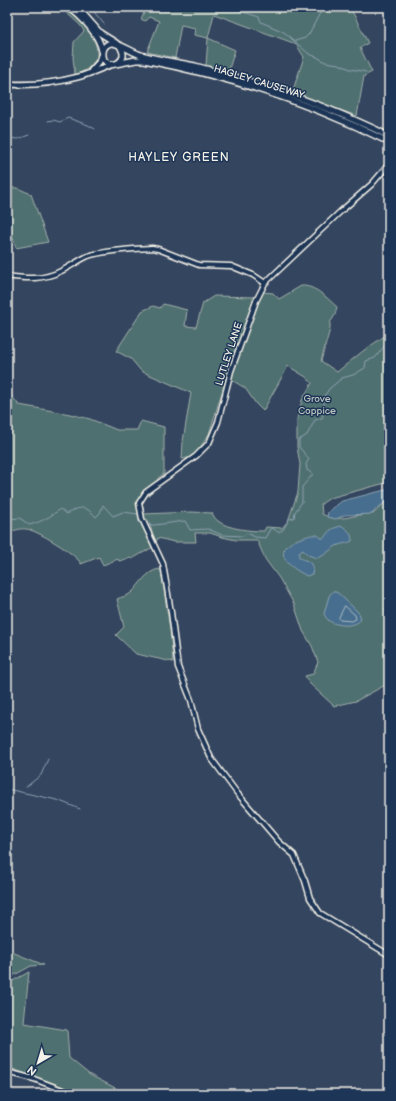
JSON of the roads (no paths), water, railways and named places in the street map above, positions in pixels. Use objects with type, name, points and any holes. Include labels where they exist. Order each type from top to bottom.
[{"type":"highway","points":[[69,7],[79,16],[99,40],[102,54],[106,63],[110,65],[117,64],[124,55],[118,45],[108,44],[104,47],[102,54]]},
{"type":"highway","name":"HAGLEY CAUSEWAY","points":[[78,7],[100,33],[118,45],[140,55],[194,66],[235,77],[328,109],[389,136]]},
{"type":"highway","name":"HAGLEY CAUSEWAY","points":[[117,64],[144,60],[234,82],[272,94],[327,115],[389,142]]},
{"type":"main road","points":[[90,72],[99,62],[102,54]]},
{"type":"main road","points":[[7,84],[40,84],[79,77],[110,65]]},
{"type":"street","name":"LUTLEY LANE","points":[[389,164],[372,184],[331,220],[265,283],[256,301],[231,371],[218,422],[209,443],[196,456],[154,485],[146,492],[139,503],[142,519],[163,564],[177,662],[191,700],[198,729],[211,758],[237,793],[279,842],[294,855],[298,862],[310,898],[320,912],[389,955]]},
{"type":"street","points":[[7,276],[21,279],[37,279],[55,274],[82,259],[99,253],[152,248],[158,249],[199,266],[231,266],[253,275],[265,283]]},
{"type":"street","points":[[7,1072],[34,1079],[73,1094]]},
{"type":"water","points":[[389,489],[389,500],[377,508],[372,514],[345,515],[336,519],[327,517],[328,512],[342,501]]},
{"type":"water","points":[[342,526],[349,532],[352,541],[340,544],[317,558],[308,555],[303,550],[299,553],[299,557],[311,564],[313,570],[312,574],[307,576],[293,568],[284,558],[286,548],[291,543],[312,535],[318,535],[321,538],[324,538],[331,530]]},
{"type":"water","points":[[333,591],[338,593],[359,613],[361,619],[358,622],[350,625],[340,625],[328,620],[324,614],[329,596]]},
{"type":"waterway","points":[[90,7],[104,24]]},
{"type":"waterway","points":[[229,7],[259,17],[261,22],[284,32],[309,54],[325,62],[339,64],[350,69],[366,72]]},
{"type":"waterway","points":[[295,41],[305,38],[309,34],[323,7]]},
{"type":"waterway","points":[[48,121],[53,120],[60,122],[68,118],[95,129]]},
{"type":"waterway","points":[[7,138],[18,139],[29,135]]},
{"type":"waterway","points":[[147,526],[185,521],[190,530],[208,529],[222,535],[243,536],[247,533],[255,537],[265,538],[272,528],[278,532],[283,530],[289,519],[294,518],[295,512],[302,502],[302,487],[313,474],[307,470],[306,464],[309,459],[299,447],[299,440],[307,435],[315,420],[322,418],[325,409],[323,398],[329,389],[342,378],[353,375],[365,368],[366,361],[375,358],[389,340]]},
{"type":"waterway","points":[[7,519],[20,518],[29,525],[45,519],[60,509],[66,514],[78,508],[85,508],[96,517],[100,513],[103,505],[113,516],[123,512],[138,514],[139,522],[142,524]]},
{"type":"waterway","points":[[26,787],[41,775],[48,759]]},
{"type":"waterway","points":[[7,789],[57,800],[80,809]]},
{"type":"district","name":"HAYLEY GREEN","points":[[179,157]]},
{"type":"park label","name":"Grove Coppice","points":[[317,404]]}]
